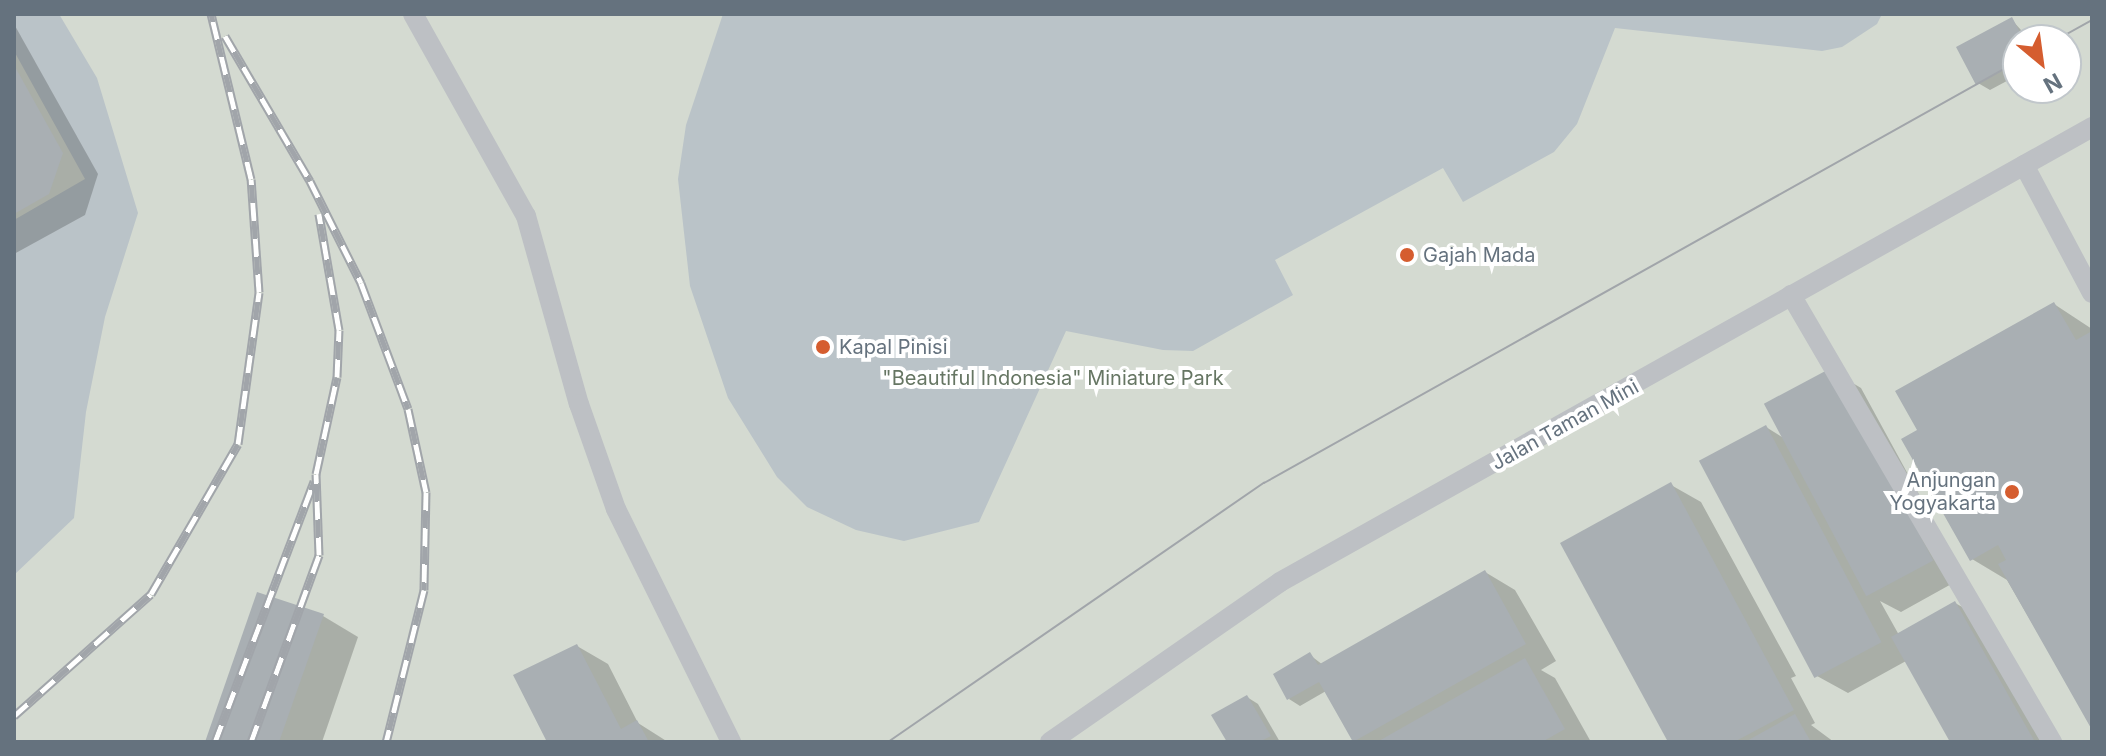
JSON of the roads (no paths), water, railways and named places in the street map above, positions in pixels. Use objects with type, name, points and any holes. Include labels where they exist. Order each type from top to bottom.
[{"type":"lane","points":[[413,14],[526,216],[579,404],[616,509],[731,742]]},
{"type":"lane","name":"Jalan Taman Mini","points":[[1050,742],[1280,582],[1559,430],[1791,295],[2092,127]]},
{"type":"lane","points":[[2024,165],[2092,293]]},
{"type":"lane","points":[[1791,295],[2052,742]]},
{"type":"tram line","points":[[2082,26],[2092,20]]},
{"type":"tram line","points":[[888,742],[1264,483],[2002,70]]},
{"type":"railway","points":[[14,716],[151,594],[238,444],[259,292],[251,179],[211,14]]},
{"type":"railway","points":[[225,36],[310,181],[361,283],[408,409],[426,492],[424,590],[386,742]]},
{"type":"railway","points":[[251,742],[319,555],[316,474],[337,377],[339,330],[319,214]]},
{"type":"railway","points":[[215,742],[314,481]]},
{"type":"place","name":"Gajah Mada","points":[[1407,255]]},
{"type":"place","name":"Kapal Pinisi","points":[[823,347]]},
{"type":"place","name":"Anjungan Yogyakarta","points":[[2012,492]]},
{"type":"park label","name":"\"Beautiful Indonesia\" Miniature Park","points":[[1053,378]]}]
